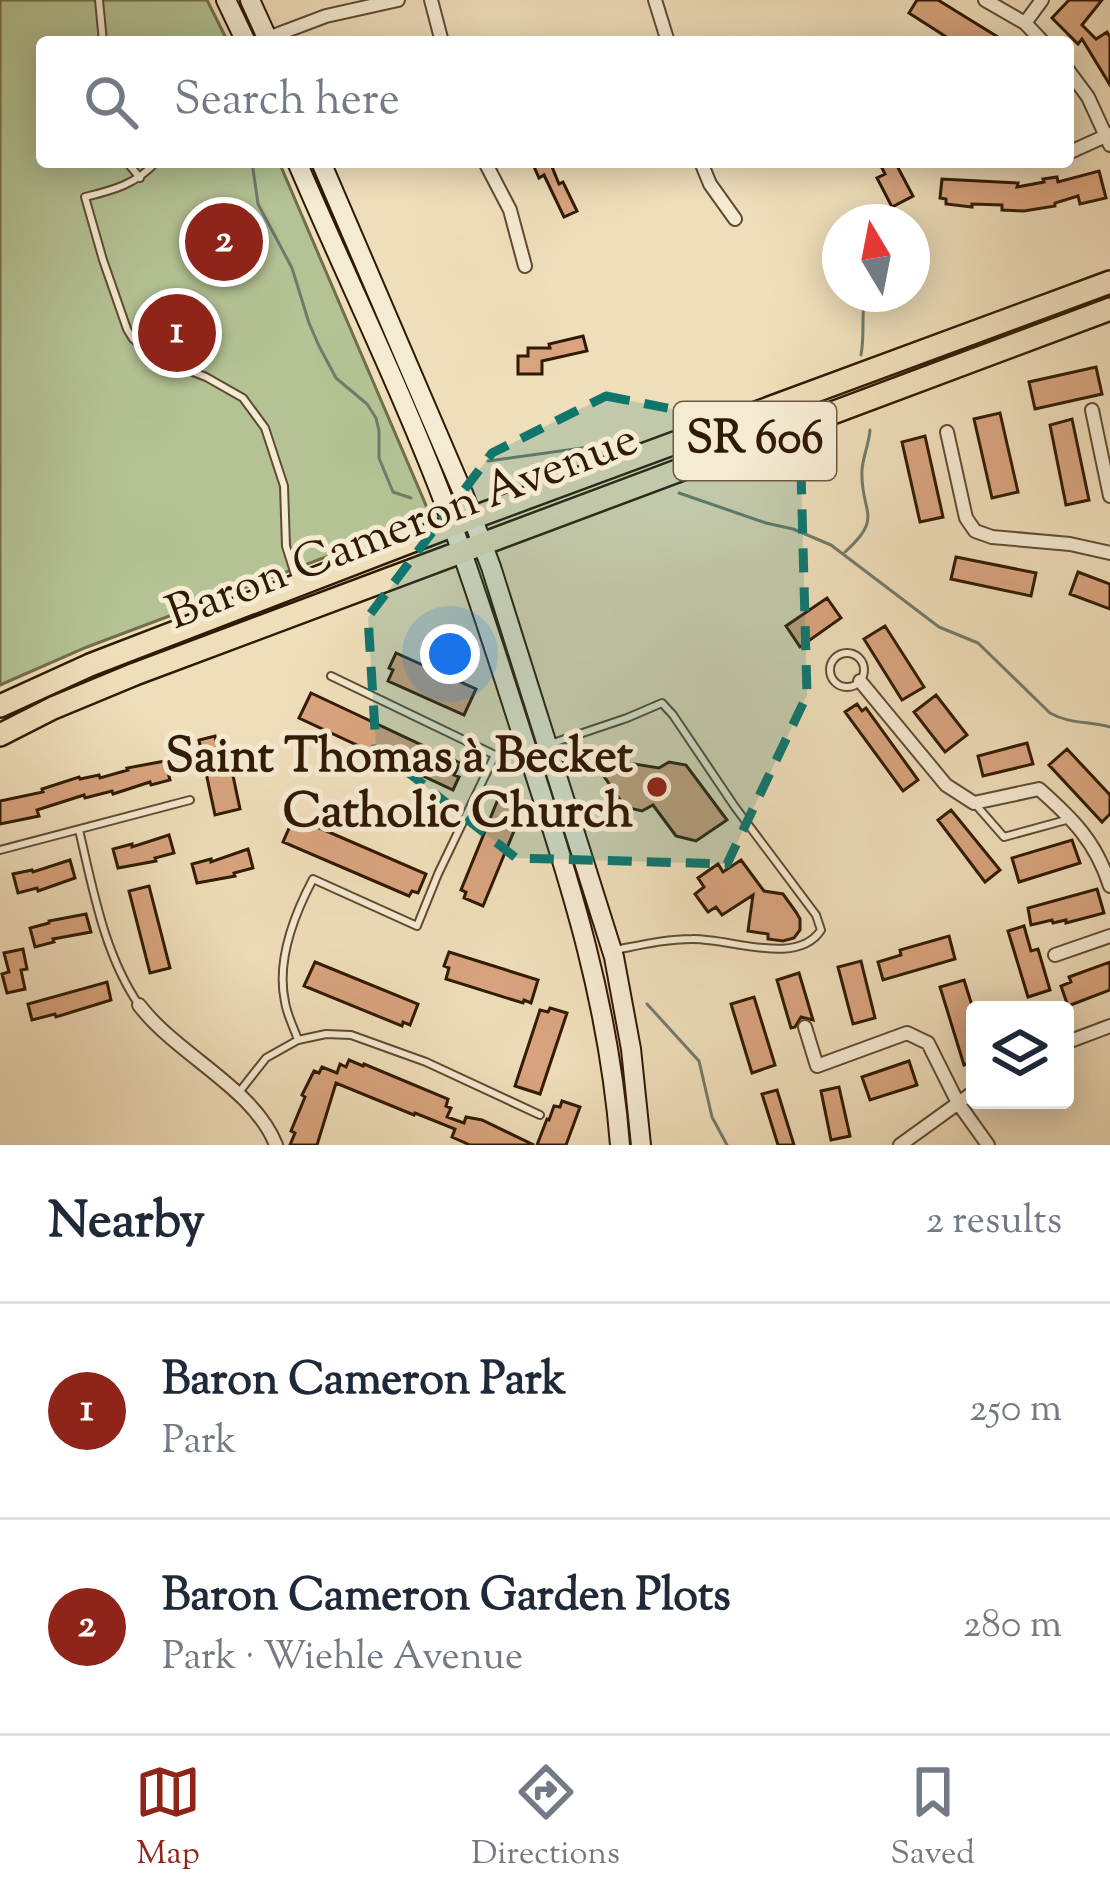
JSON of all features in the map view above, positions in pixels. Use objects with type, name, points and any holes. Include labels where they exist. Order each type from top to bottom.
[{"type":"main road","points":[[226,0],[243,36]]},
{"type":"main road","points":[[250,0],[262,36]]},
{"type":"main road","points":[[300,168],[440,493],[462,522]]},
{"type":"main road","points":[[323,168],[548,745],[612,950],[631,1049],[641,1145]]},
{"type":"main road","name":"Baron Cameron Avenue","points":[[0,706],[90,665],[462,522],[1110,282]]},
{"type":"main road","name":"Baron Cameron Avenue","points":[[0,735],[104,686],[1110,309]]},
{"type":"main road","points":[[472,547],[592,962],[610,1053],[620,1145]]},
{"type":"street","points":[[276,36],[326,16],[398,0]]},
{"type":"street","points":[[431,0],[440,36]]},
{"type":"street","points":[[655,0],[666,36]]},
{"type":"street","points":[[985,0],[1025,23],[1037,36]]},
{"type":"street","points":[[1025,23],[1042,0]]},
{"type":"street","points":[[1074,78],[1109,138],[1074,151]]},
{"type":"street","points":[[488,168],[510,210],[525,266]]},
{"type":"street","points":[[703,168],[735,219]]},
{"type":"street","points":[[1092,410],[1110,496]]},
{"type":"street","points":[[947,432],[966,518],[975,531],[992,537],[1109,549]]},
{"type":"street","points":[[860,681],[946,784],[974,802],[1039,789],[1072,818],[1099,855],[1110,886]]},
{"type":"street","points":[[1055,955],[1110,936]]},
{"type":"street","points":[[139,1004],[166,1035],[263,1119],[275,1145]]},
{"type":"street","points":[[1074,1040],[1110,1026]]},
{"type":"street","points":[[805,1027],[817,1066],[907,1033],[928,1043],[958,1102],[988,1145]]},
{"type":"street","points":[[902,1145],[966,1097]]},
{"type":"lane","points":[[100,0],[103,36]]},
{"type":"lane","points":[[132,168],[140,178]]},
{"type":"lane","points":[[150,168],[127,186],[86,197],[128,329],[142,349],[243,398],[265,428],[284,485],[286,547],[299,585]]},
{"type":"lane","points":[[846,652],[857,656],[865,670],[860,681],[847,687],[836,683],[830,667],[836,657],[846,652]]},
{"type":"lane","points":[[331,676],[495,755],[548,745],[662,703],[816,915],[821,930],[813,941],[789,949],[684,939],[612,950]]},
{"type":"lane","points":[[298,1040],[284,1000],[284,969],[299,906],[313,879],[417,926],[495,755]]},
{"type":"lane","points":[[0,850],[190,800]]},
{"type":"lane","points":[[974,802],[1004,837],[1072,818]]},
{"type":"lane","points":[[79,830],[111,951],[139,1004]]},
{"type":"lane","points":[[238,1094],[266,1058],[298,1040],[351,1035],[426,1062],[540,1115]]},
{"type":"highlighted area","points":[[606,396],[800,434],[807,695],[727,864],[516,858],[376,747],[368,617],[492,453]]},
{"type":"green space","points":[[0,0],[207,0],[225,36],[36,36],[36,168],[282,168],[428,510],[419,522],[87,647],[0,685]]},
{"type":"building","points":[[917,0],[938,0],[996,36],[945,36],[909,13]]},
{"type":"building","points":[[1069,0],[1102,0],[1082,25],[1096,39],[1107,32],[1110,37],[1110,85],[1082,39],[1078,44],[1052,18]]},
{"type":"building","points":[[535,168],[552,168],[577,211],[564,217],[544,175],[539,178]]},
{"type":"building","points":[[882,168],[898,168],[913,196],[890,204],[877,178],[885,174]]},
{"type":"building","points":[[1099,171],[1106,198],[1080,204],[1078,196],[1024,211],[1002,210],[1002,205],[946,204],[940,198],[942,179],[1018,183],[1017,187]]},
{"type":"building","points":[[583,336],[587,351],[542,361],[542,374],[518,374],[518,356],[528,356],[528,348],[550,348],[549,344]]},
{"type":"building","points":[[1096,367],[1102,394],[1035,409],[1029,382]]},
{"type":"building","points":[[1000,413],[1018,492],[992,498],[974,419]]},
{"type":"building","points":[[1072,419],[1089,500],[1066,505],[1050,425]]},
{"type":"building","points":[[925,436],[943,517],[920,522],[902,442]]},
{"type":"building","points":[[956,557],[1036,573],[1031,596],[951,579]]},
{"type":"building","points":[[1078,572],[1110,584],[1110,609],[1070,594]]},
{"type":"building","points":[[827,598],[841,618],[800,647],[786,626]]},
{"type":"building","points":[[885,626],[924,687],[902,700],[864,639]]},
{"type":"building","points":[[396,653],[476,689],[464,715],[388,681]]},
{"type":"building","points":[[311,693],[460,763],[453,790],[299,718]]},
{"type":"building","points":[[936,695],[967,735],[945,752],[914,712]]},
{"type":"building","points":[[857,704],[862,711],[866,708],[918,780],[903,791],[845,712]]},
{"type":"building","points":[[215,736],[219,754],[228,752],[240,809],[215,815],[199,740]]},
{"type":"building","points":[[1027,743],[1033,764],[983,776],[978,756]]},
{"type":"building","points":[[1067,749],[1110,795],[1110,814],[1102,822],[1049,765]]},
{"type":"building","name":"Saint Thomas à Becket Catholic Church","points":[[609,760],[659,768],[669,762],[686,765],[727,820],[696,841],[676,836],[653,805],[642,811],[625,807],[599,769]]},
{"type":"building","points":[[165,761],[170,780],[113,794],[84,795],[37,810],[39,816],[0,824],[0,801],[43,792],[79,777],[100,778]]},
{"type":"building","points":[[501,792],[526,802],[483,906],[464,898],[466,892],[461,890]]},
{"type":"building","points":[[951,810],[1000,870],[985,882],[938,820]]},
{"type":"building","points":[[294,817],[426,874],[418,893],[412,891],[409,896],[283,842]]},
{"type":"building","points":[[169,835],[174,853],[118,868],[113,849]]},
{"type":"building","points":[[1072,840],[1080,863],[1019,882],[1012,858]]},
{"type":"building","points":[[248,849],[253,868],[197,883],[192,864]]},
{"type":"building","points":[[70,860],[75,878],[18,893],[13,874]]},
{"type":"building","points":[[741,860],[764,891],[783,894],[796,912],[800,930],[794,938],[768,939],[768,934],[748,931],[753,895],[722,915],[716,907],[708,912],[695,894],[704,887],[698,878],[718,864],[723,872]]},
{"type":"building","points":[[149,886],[170,968],[150,973],[129,891]]},
{"type":"building","points":[[1097,889],[1104,913],[1066,923],[1052,920],[1031,925],[1028,908]]},
{"type":"building","points":[[86,914],[91,932],[35,947],[30,928]]},
{"type":"building","points":[[1024,926],[1031,951],[1038,949],[1050,990],[1028,997],[1008,931]]},
{"type":"building","points":[[949,936],[955,959],[883,980],[878,962],[901,955],[900,950]]},
{"type":"building","points":[[23,949],[25,989],[7,993],[4,953]]},
{"type":"building","points":[[449,952],[538,980],[531,1003],[446,979]]},
{"type":"building","points":[[861,961],[875,1018],[853,1024],[838,967]]},
{"type":"building","points":[[315,962],[418,1004],[410,1025],[403,1022],[402,1026],[304,986]]},
{"type":"building","points":[[1110,962],[1110,990],[1074,1004],[1066,1001],[1061,986],[1071,982],[1069,977]]},
{"type":"building","points":[[799,973],[813,1020],[801,1017],[791,1028],[777,980]]},
{"type":"building","points":[[964,980],[971,1001],[966,1001],[964,1065],[940,987]]},
{"type":"building","points":[[107,982],[111,1000],[32,1020],[28,1004]]},
{"type":"building","points":[[754,997],[775,1065],[752,1073],[731,1004]]},
{"type":"building","points":[[540,1010],[567,1013],[540,1094],[515,1086]]},
{"type":"building","points":[[349,1060],[448,1099],[447,1117],[464,1123],[466,1117],[482,1120],[534,1145],[470,1145],[452,1137],[455,1129],[336,1083],[317,1145],[290,1145],[302,1095],[314,1071],[319,1073],[322,1067],[337,1073],[340,1064],[346,1067]]},
{"type":"building","points":[[909,1061],[917,1085],[870,1100],[862,1077]]},
{"type":"building","points":[[839,1087],[850,1136],[831,1140],[821,1091]]},
{"type":"building","points":[[777,1090],[794,1145],[778,1145],[762,1094]]},
{"type":"building","points":[[562,1101],[580,1107],[566,1145],[537,1145],[554,1106],[560,1107]]},
{"type":"waterway","points":[[253,168],[258,204],[292,268],[319,346],[336,378],[376,418],[379,458],[393,492],[411,498]]},
{"type":"waterway","points":[[861,355],[864,312]]},
{"type":"waterway","points":[[845,552],[867,522],[862,470],[870,430]]},
{"type":"waterway","points":[[488,461],[589,447]]},
{"type":"waterway","points":[[679,493],[831,545],[939,627],[978,643],[1050,713],[1110,727]]},
{"type":"waterway","points":[[647,1004],[699,1061],[712,1117],[727,1145]]},
{"type":"place","name":"Baron Cameron Garden Plots","points":[[224,242]]},
{"type":"place","name":"Baron Cameron Park","points":[[177,333]]},
{"type":"place","name":"Saint Thomas à Becket Catholic Church","points":[[657,787]]}]
